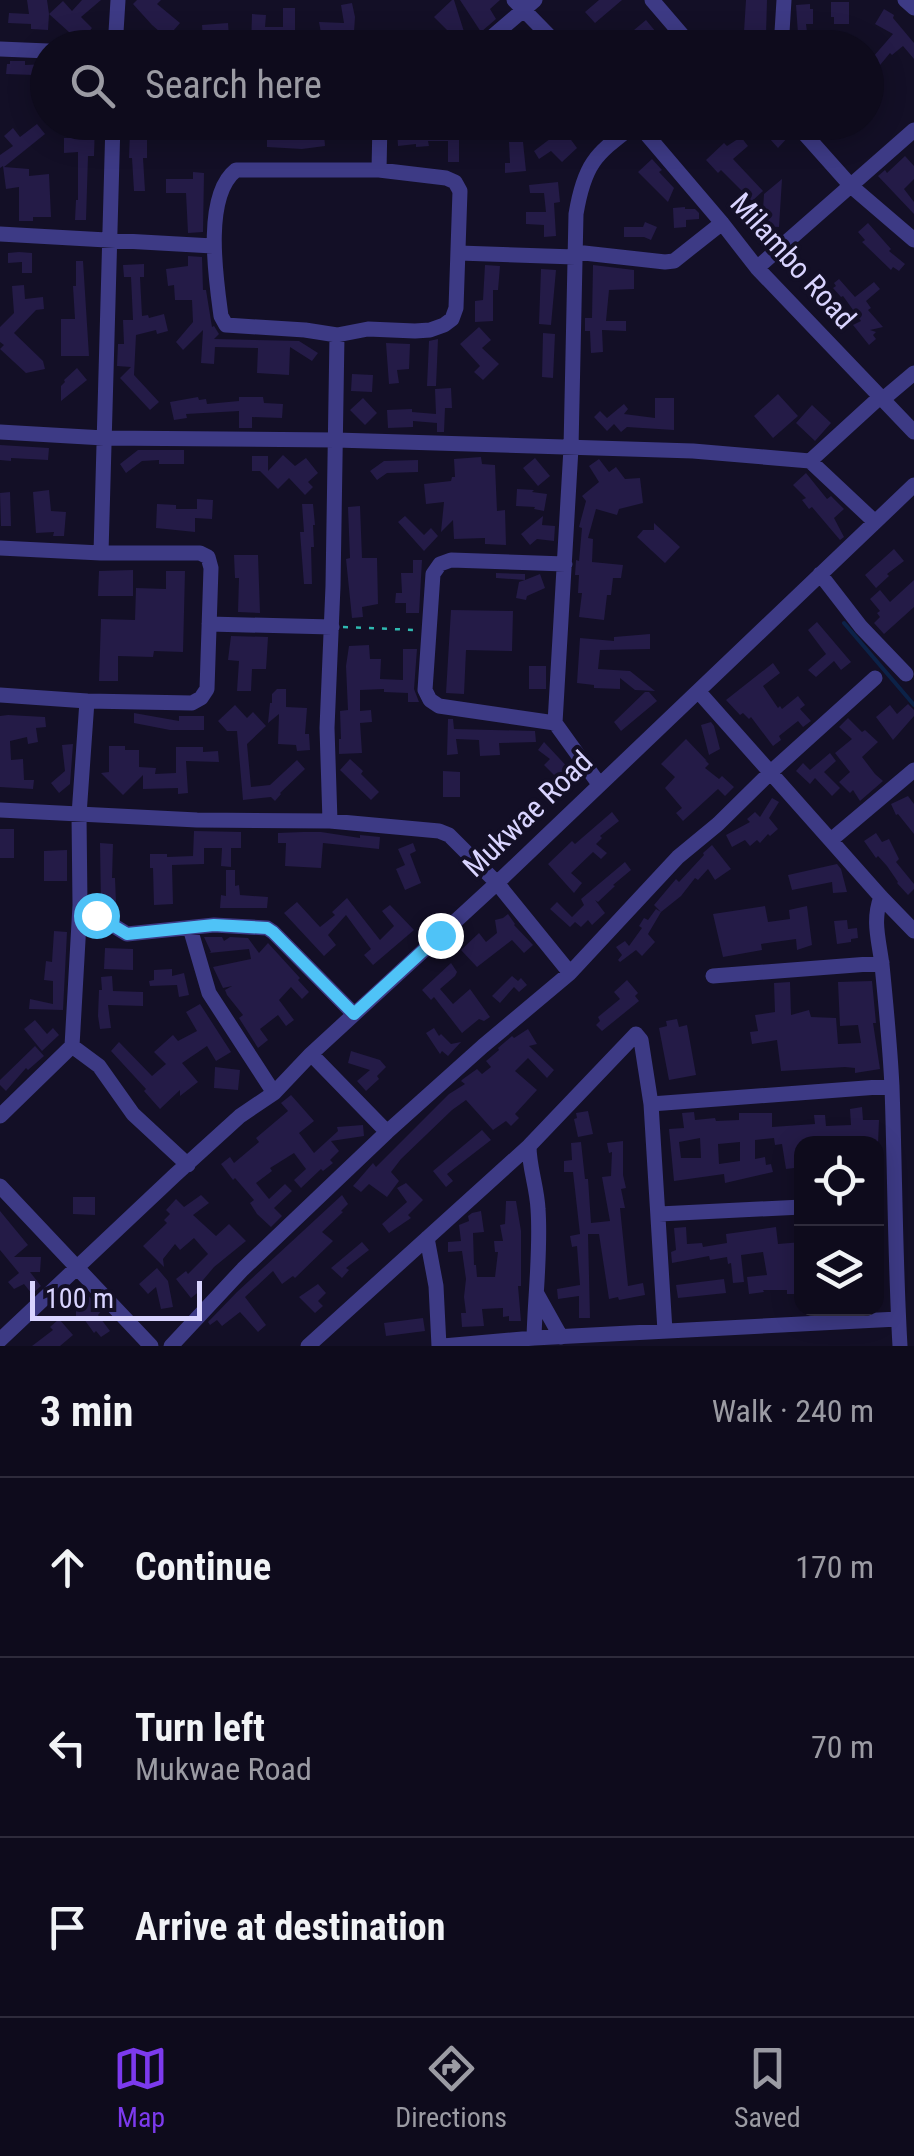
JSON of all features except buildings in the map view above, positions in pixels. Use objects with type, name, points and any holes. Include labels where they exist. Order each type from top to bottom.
[{"type":"street","points":[[116,30],[118,0]]},
{"type":"street","points":[[783,30],[784,0]]},
{"type":"street","points":[[906,0],[914,8]]},
{"type":"street","points":[[658,2],[678,30]]},
{"type":"street","points":[[496,30],[524,3],[546,30]]},
{"type":"street","points":[[0,48],[30,50]]},
{"type":"street","points":[[757,268],[914,130]]},
{"type":"street","points":[[101,553],[113,140]]},
{"type":"street","points":[[380,140],[380,170]]},
{"type":"street","points":[[599,784],[555,723],[571,448],[576,214],[581,182],[596,157],[616,140]]},
{"type":"street","name":"Milambo Road","points":[[652,140],[757,268],[914,432]]},
{"type":"street","points":[[810,140],[851,186],[914,240]]},
{"type":"street","points":[[236,170],[380,170],[456,182],[460,191],[459,253],[452,319],[430,330],[368,329],[337,335],[226,325],[221,316],[213,246],[222,188],[228,176],[236,170]]},
{"type":"street","points":[[459,253],[674,261],[722,222]]},
{"type":"street","points":[[0,234],[213,246]]},
{"type":"street","points":[[330,821],[327,728],[337,335]]},
{"type":"street","points":[[810,461],[914,373]]},
{"type":"street","points":[[0,432],[104,438],[693,450],[810,461],[875,522]]},
{"type":"street","name":"Mukwae Road","points":[[0,1340],[240,1116],[274,1092],[914,486]]},
{"type":"street","points":[[0,548],[200,553],[208,558],[212,568],[207,689],[201,698],[192,703],[0,695]]},
{"type":"street","points":[[555,723],[439,706],[425,690],[434,574],[440,564],[451,560],[565,564]]},
{"type":"street","points":[[820,574],[861,627],[906,674]]},
{"type":"street","points":[[210,624],[332,627]]},
{"type":"street","points":[[171,1346],[244,1269],[388,1132],[570,973],[678,857],[875,678]]},
{"type":"street","points":[[698,690],[914,931]]},
{"type":"street","points":[[0,1116],[72,1046],[87,701]]},
{"type":"street","points":[[831,840],[914,770]]},
{"type":"street","points":[[0,810],[196,820],[330,821],[439,831],[497,882],[570,973]]},
{"type":"street","points":[[881,898],[875,923],[892,1086],[885,1203],[906,1270],[898,1319],[900,1346]]},
{"type":"street","points":[[80,906],[127,934],[214,925],[260,927],[273,932],[354,1014]]},
{"type":"street","points":[[190,928],[209,993],[274,1092]]},
{"type":"street","points":[[713,976],[882,963]]},
{"type":"street","points":[[308,1346],[529,1146],[636,1034],[641,1040],[651,1104],[666,1331]]},
{"type":"street","points":[[72,1046],[99,1066],[133,1114],[188,1165]]},
{"type":"street","points":[[311,1054],[388,1132]]},
{"type":"street","points":[[651,1104],[892,1086]]},
{"type":"street","points":[[529,1146],[539,1213],[534,1338]]},
{"type":"street","points":[[0,1186],[150,1346]]},
{"type":"street","points":[[658,1214],[794,1207]]},
{"type":"street","points":[[428,1238],[441,1346],[898,1319]]},
{"type":"street","points":[[536,1290],[561,1336]]},
{"type":"path","points":[[332,627],[429,631]]},
{"type":"waterway","points":[[844,623],[914,705]]},
{"type":"route","points":[[96,915],[127,934],[214,925],[267,928],[354,1014],[440,935]]}]
